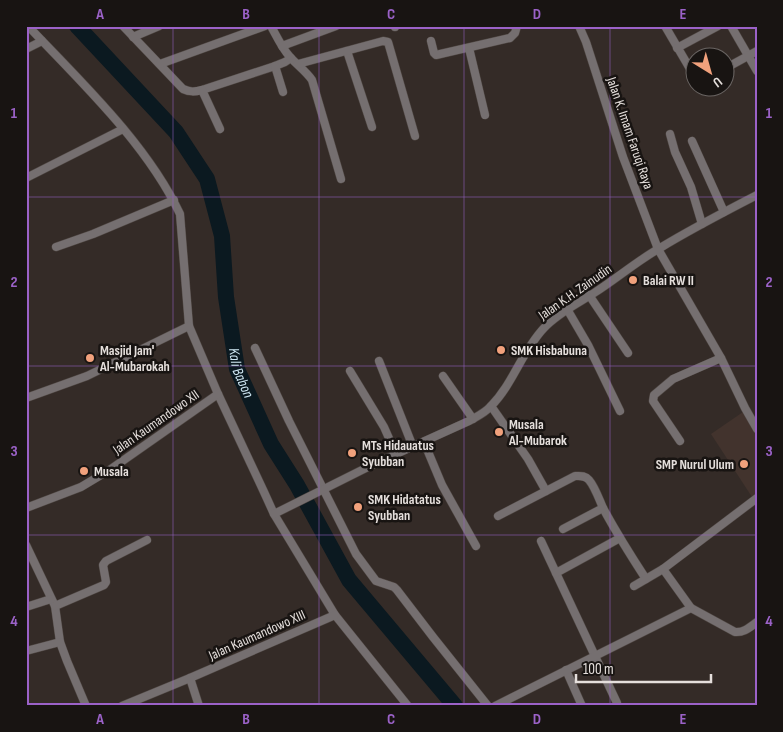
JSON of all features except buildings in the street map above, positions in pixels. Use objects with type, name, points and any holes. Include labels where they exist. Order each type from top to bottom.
[{"type":"street","points":[[28,26],[93,94],[123,129],[147,158],[174,200],[180,214],[189,326],[218,394],[275,513],[335,615],[408,706]]},
{"type":"street","points":[[122,26],[183,89],[189,92],[202,90],[275,66],[291,58]]},
{"type":"street","points":[[133,37],[159,26]]},
{"type":"street","points":[[160,64],[265,26]]},
{"type":"street","points":[[271,26],[291,58],[312,80],[341,179]]},
{"type":"street","points":[[282,46],[336,26]]},
{"type":"street","points":[[431,41],[436,55],[510,38],[515,33],[517,26]]},
{"type":"street","name":"Jalan K. Imam Faruqi Raya","points":[[579,26],[586,42],[623,157],[658,249]]},
{"type":"street","points":[[665,26],[686,63]]},
{"type":"street","points":[[677,48],[718,26]]},
{"type":"street","points":[[731,26],[757,71]]},
{"type":"street","points":[[26,49],[42,41]]},
{"type":"street","points":[[298,64],[384,41],[388,42],[416,136]]},
{"type":"street","points":[[469,48],[485,115]]},
{"type":"street","points":[[347,51],[372,126]]},
{"type":"street","points":[[736,63],[757,51]]},
{"type":"street","points":[[275,66],[283,92]]},
{"type":"street","points":[[202,90],[220,130]]},
{"type":"street","points":[[26,178],[123,129]]},
{"type":"street","points":[[670,134],[674,152],[689,182],[702,224]]},
{"type":"street","points":[[692,141],[724,212]]},
{"type":"street","name":"Jalan K.H. Zainudin","points":[[275,513],[473,419],[491,406],[502,393],[519,363],[544,327],[567,309],[658,249],[757,195]]},
{"type":"street","points":[[56,247],[93,234],[174,200]]},
{"type":"street","points":[[658,249],[721,358],[757,429]]},
{"type":"street","points":[[589,296],[628,353]]},
{"type":"street","points":[[567,309],[588,345],[620,411]]},
{"type":"street","points":[[26,398],[87,376],[189,326]]},
{"type":"street","points":[[255,348],[356,554],[375,580],[397,590],[488,706]]},
{"type":"street","points":[[680,441],[653,401],[654,395],[673,379],[721,358]]},
{"type":"street","points":[[379,362],[413,447]]},
{"type":"street","points":[[350,371],[384,427],[396,454]]},
{"type":"street","points":[[442,376],[473,419]]},
{"type":"street","name":"Jalan Kaumandowo XII","points":[[26,508],[81,487],[111,469],[218,394]]},
{"type":"street","points":[[491,406],[528,459],[546,491]]},
{"type":"street","points":[[424,442],[442,485],[476,546]]},
{"type":"street","points":[[498,516],[575,476],[584,476],[588,478],[620,538],[646,579]]},
{"type":"street","points":[[634,586],[663,569],[757,498]]},
{"type":"street","points":[[562,530],[603,508]]},
{"type":"street","points":[[556,573],[620,538]]},
{"type":"street","points":[[26,607],[53,602],[104,585],[106,579],[103,565],[106,561],[147,540]]},
{"type":"street","points":[[541,541],[617,703]]},
{"type":"street","points":[[26,544],[28,554],[53,602],[60,642],[86,706]]},
{"type":"street","points":[[663,569],[691,608],[734,632],[740,632],[757,622]]},
{"type":"street","points":[[495,706],[691,608]]},
{"type":"street","name":"Jalan Kaumandowo XIII","points":[[122,706],[335,615]]},
{"type":"street","points":[[26,651],[60,642]]},
{"type":"street","points":[[566,670],[582,706]]},
{"type":"street","points":[[190,678],[199,706]]},
{"type":"shaded area","name":"SMP Nurul Ulum","points":[[743,412],[757,434],[757,494],[752,497],[711,434]]},
{"type":"waterway","name":"Kali Babon","points":[[77,26],[176,132],[207,179],[222,236],[226,297],[237,369],[271,444],[297,485],[349,580],[455,706]]},
{"type":"place","name":"Balai RW II","points":[[633,280]]},
{"type":"place","name":"SMK Hisbabuna","points":[[501,350]]},
{"type":"place","name":"Masjid Jam' Al-Mubarokah","points":[[90,358]]},
{"type":"place","name":"Musala Al-Mubarok","points":[[499,432]]},
{"type":"place","name":"MTs Hidauatus Syubban","points":[[352,453]]},
{"type":"place","name":"SMP Nurul Ulum","points":[[744,464]]},
{"type":"place","name":"Musala","points":[[84,471]]},
{"type":"place","name":"SMK Hidatatus Syubban","points":[[358,507]]}]
